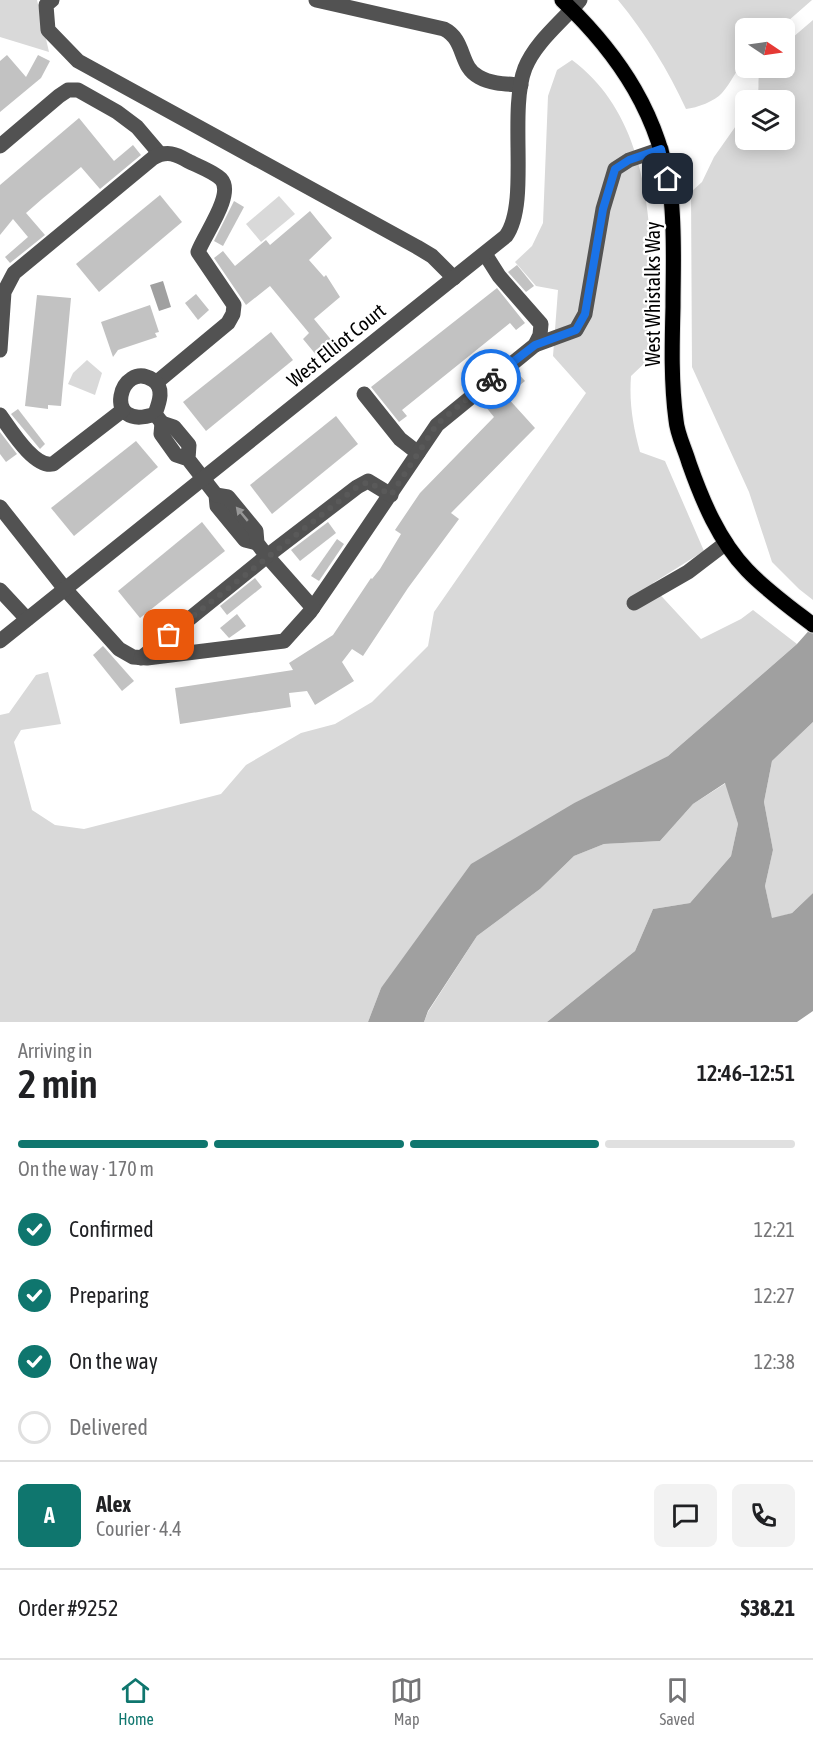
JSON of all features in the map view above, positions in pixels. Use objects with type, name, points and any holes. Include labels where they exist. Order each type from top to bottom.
[{"type":"main road","name":"West Whistalks Way","points":[[571,3],[627,74],[644,104],[661,149],[668,179],[672,216],[672,363],[676,422],[704,504],[726,543],[746,570],[813,625]]},
{"type":"street","points":[[52,0],[46,5],[48,30],[78,61],[417,247],[432,256],[454,278]]},
{"type":"street","points":[[316,0],[444,29],[457,39],[473,74],[488,81],[521,85]]},
{"type":"street","name":"West Elliot Court","points":[[0,641],[506,236],[514,219],[521,85],[531,56],[571,3]]},
{"type":"street","points":[[0,146],[59,96],[68,90],[78,90],[117,112],[137,127],[160,154]]},
{"type":"street","points":[[0,507],[65,589],[119,648],[133,657],[141,658],[284,641],[313,608],[437,424],[535,345],[576,330],[585,314],[603,209],[615,169],[629,160],[661,149]]},
{"type":"street","points":[[0,350],[4,292],[14,273],[160,154],[168,153],[179,156],[221,179],[226,189],[224,200],[198,252],[234,305],[233,314],[228,323],[157,382]]},
{"type":"street","points":[[485,254],[499,276],[541,324],[540,335],[535,345]]},
{"type":"street","points":[[158,419],[160,390],[157,382],[148,376],[136,376],[126,382],[122,390],[123,410],[134,418],[158,419],[174,427],[189,446],[188,459],[203,479],[216,495],[228,497],[256,531],[257,543],[313,608]]},
{"type":"street","points":[[364,394],[400,439],[418,453]]},
{"type":"street","points":[[0,415],[36,461],[47,465],[53,464],[123,410]]},
{"type":"street","points":[[141,658],[357,487],[368,482],[391,495]]},
{"type":"street","points":[[634,603],[688,572],[726,543]]},
{"type":"street","points":[[0,590],[27,619]]},
{"type":"shaded area","points":[[0,0],[37,0],[49,52],[0,37]]},
{"type":"shaded area","points":[[618,0],[812,0],[791,18],[735,18],[735,74],[719,96],[700,106],[686,109],[672,80],[638,26]]},
{"type":"shaded area","points":[[813,20],[813,600],[772,562],[749,492],[692,367],[691,192],[702,182],[714,157],[735,127],[735,150],[795,150],[795,90],[758,90],[759,78],[795,78],[795,35]]},
{"type":"shaded area","points":[[572,60],[601,88],[622,120],[637,157],[646,197],[652,279],[650,358],[631,376],[631,405],[634,424],[640,452],[665,461],[704,551],[653,583],[653,587],[701,639],[741,619],[753,610],[797,644],[668,756],[576,802],[381,988],[368,1022],[0,1022],[0,715],[9,713],[36,675],[48,672],[61,724],[21,730],[14,742],[32,810],[55,825],[84,829],[221,794],[246,765],[301,733],[335,724],[372,702],[428,646],[434,612],[586,393],[553,356],[558,290],[536,286],[515,262],[532,246],[543,223],[548,96],[557,70]]},
{"type":"shaded area","points":[[279,196],[295,214],[261,242],[246,224]]},
{"type":"shaded area","points":[[163,281],[171,307],[159,311],[150,285]]},
{"type":"shaded area","points":[[87,360],[102,373],[95,395],[68,384],[73,373]]},
{"type":"shaded area","points":[[813,626],[813,722],[772,761],[764,802],[773,850],[765,886],[772,918],[792,913],[813,893],[813,1011],[797,1022],[547,1022],[635,951],[653,909],[690,903],[731,856],[738,824],[725,783],[693,804],[660,841],[604,844],[574,856],[540,889],[477,936],[428,1011],[424,1022],[368,1022],[381,988],[471,864],[576,802],[668,756],[797,644]]},
{"type":"shaded area","points":[[813,722],[813,893],[792,913],[772,919],[765,886],[773,850],[764,802],[772,761]]},
{"type":"shaded area","points":[[726,783],[738,824],[731,856],[690,903],[653,909],[635,951],[547,1022],[424,1022],[428,1012],[477,936],[540,889],[574,856],[604,844],[660,841],[693,804]]},
{"type":"building","points":[[7,55],[26,77],[38,55],[50,61],[41,78],[0,112],[0,61]]},
{"type":"building","points":[[79,118],[114,161],[133,145],[141,155],[100,189],[81,167],[42,199],[26,213],[45,235],[10,263],[5,257],[28,237],[13,219],[0,235],[0,185]]},
{"type":"building","points":[[160,195],[182,222],[99,292],[76,264]]},
{"type":"building","points":[[234,201],[244,207],[223,246],[214,241]]},
{"type":"building","points":[[310,211],[332,238],[309,260],[324,277],[326,275],[340,297],[314,319],[333,342],[317,356],[303,339],[309,333],[270,286],[246,305],[214,258],[223,251],[235,266],[266,240],[270,245]]},
{"type":"building","points":[[517,265],[534,286],[526,292],[508,272]]},
{"type":"building","points":[[497,288],[525,323],[516,330],[510,323],[402,410],[407,416],[399,422],[371,387]]},
{"type":"building","points":[[196,294],[209,310],[198,320],[185,303]]},
{"type":"building","points":[[37,295],[71,298],[61,406],[48,405],[48,409],[25,406]]},
{"type":"building","points":[[150,305],[159,332],[155,333],[157,337],[118,350],[113,357],[101,322]]},
{"type":"building","points":[[271,332],[293,360],[206,431],[183,402]]},
{"type":"building","points":[[517,372],[525,381],[506,396],[535,428],[451,513],[459,519],[408,588],[363,656],[352,649],[342,662],[354,681],[315,705],[307,691],[289,693],[291,707],[180,724],[175,688],[293,670],[289,663],[333,635],[371,578],[380,569],[401,534],[395,530],[420,493],[494,417],[481,401]]},
{"type":"building","points":[[18,409],[45,444],[40,449],[11,414]]},
{"type":"building","points":[[336,416],[358,444],[272,514],[250,485]]},
{"type":"building","points":[[0,432],[17,454],[6,462],[0,454]]},
{"type":"building","points":[[136,441],[158,467],[74,536],[51,508]]},
{"type":"building","points":[[202,522],[225,551],[140,618],[118,591]]},
{"type":"building","points":[[328,522],[336,533],[300,561],[291,550]]},
{"type":"building","points":[[337,539],[344,544],[319,581],[311,576]]},
{"type":"building","points":[[255,578],[262,587],[227,615],[220,606]]},
{"type":"building","points":[[237,614],[246,626],[229,638],[220,628]]},
{"type":"building","points":[[103,646],[134,681],[122,691],[93,655]]},
{"type":"way so far","points":[[169,635],[279,546],[357,487],[368,482],[391,495],[437,424],[491,379]]},
{"type":"route","points":[[491,379],[535,345],[576,330],[585,314],[603,209],[615,169],[629,160],[661,149],[668,179]]}]
